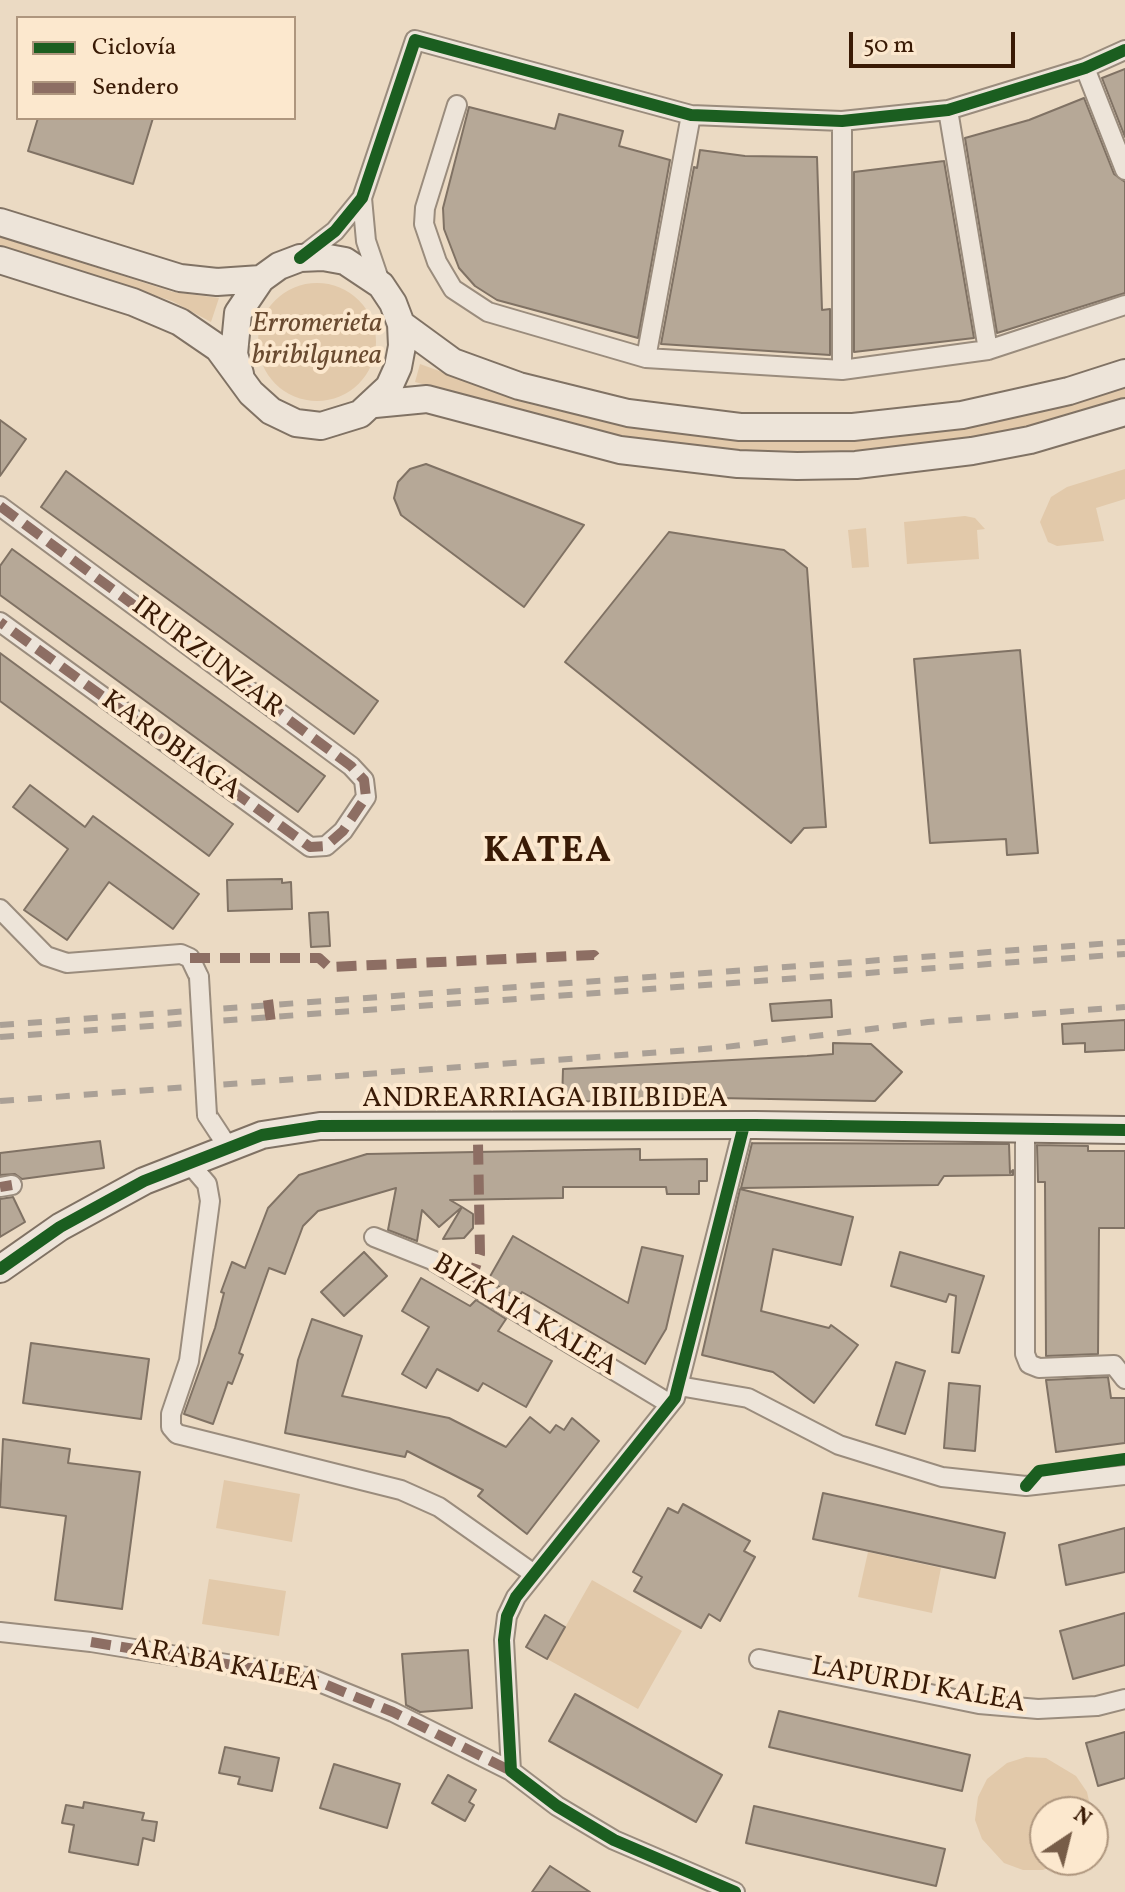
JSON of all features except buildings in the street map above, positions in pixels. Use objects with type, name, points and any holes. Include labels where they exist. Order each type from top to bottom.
[{"type":"main road","points":[[0,222],[192,281],[261,279]]},
{"type":"main road","points":[[0,260],[167,315],[206,338],[240,374],[251,393],[271,411],[296,423],[321,426],[345,421],[375,404],[389,387],[398,367],[401,324],[393,303],[381,285],[345,261],[323,257],[300,258],[279,266],[247,294],[236,323],[234,354],[240,374]]},
{"type":"main road","points":[[401,324],[453,362],[519,386],[628,413],[740,427],[853,427],[962,415],[1069,391],[1125,373]]},
{"type":"main road","points":[[375,404],[427,399],[620,450],[738,464],[797,466],[856,465],[972,451],[1030,440],[1125,412]]},
{"type":"main road","name":"ANDREARRIAGA IBILBIDEA","points":[[0,1269],[60,1227],[144,1181],[262,1135],[320,1126],[744,1125],[1125,1130]]},
{"type":"street","points":[[300,258],[335,231],[362,198],[415,40],[691,115],[842,121],[948,110],[1085,68],[1125,50]]},
{"type":"street","points":[[1085,68],[1125,170]]},
{"type":"street","points":[[457,105],[425,208],[424,224],[437,262],[453,289],[488,312],[646,358],[842,370],[988,350],[1125,305]]},
{"type":"street","points":[[948,110],[988,350]]},
{"type":"street","points":[[646,358],[691,115]]},
{"type":"street","points":[[842,121],[842,370]]},
{"type":"street","points":[[362,198],[366,241],[381,285]]},
{"type":"street","name":"IRURZUNZAR","points":[[2,513],[351,766],[364,780],[366,797],[343,831]]},
{"type":"street","name":"KAROBIAGA","points":[[0,622],[294,838],[310,847],[326,846],[343,831]]},
{"type":"street","points":[[0,909],[46,956],[67,963],[181,954],[190,958],[199,977],[207,1115],[228,1147]]},
{"type":"street","points":[[511,1771],[504,1640],[507,1616],[534,1574],[670,1404],[679,1386],[744,1125]]},
{"type":"street","points":[[1025,1128],[1025,1354],[1029,1364],[1039,1368],[1114,1365],[1125,1379]]},
{"type":"street","points":[[183,1165],[195,1170],[207,1184],[210,1201],[189,1361],[171,1414],[171,1427],[177,1434],[213,1446],[401,1490],[439,1507],[534,1574]]},
{"type":"street","name":"BIZKAIA KALEA","points":[[374,1237],[432,1260],[670,1404]]},
{"type":"street","points":[[679,1386],[748,1398],[839,1445],[942,1477],[1026,1486],[1125,1475]]},
{"type":"street","name":"ARABA KALEA","points":[[5,1636],[91,1642],[307,1677],[393,1712],[511,1771],[557,1806],[614,1840],[735,1892]]},
{"type":"street","name":"LAPURDI KALEA","points":[[759,1659],[979,1704],[1038,1709],[1097,1706],[1125,1699]]},
{"type":"green space","points":[[0,237],[173,292],[219,298],[211,322],[172,301],[0,246]]},
{"type":"green space","name":"Erromerieta biribilgunea","points":[[317,283],[340,287],[359,300],[372,319],[376,342],[372,365],[359,384],[340,397],[317,401],[294,397],[275,384],[262,365],[258,342],[262,319],[275,300],[294,287]]},
{"type":"green space","points":[[420,364],[533,405],[608,422],[665,432],[803,442],[870,439],[982,425],[1064,405],[1125,385],[1125,399],[1016,431],[964,440],[877,450],[763,453],[636,439],[569,425],[415,382]]},
{"type":"green space","points":[[1125,469],[1125,499],[1096,508],[1104,541],[1057,546],[1048,542],[1040,522],[1051,497],[1067,487]]},
{"type":"green space","points":[[965,516],[975,518],[985,529],[977,530],[979,559],[907,564],[904,522]]},
{"type":"green space","points":[[866,528],[869,567],[852,568],[848,530]]},
{"type":"green space","points":[[224,1480],[300,1494],[292,1542],[216,1528]]},
{"type":"green space","points":[[868,1552],[941,1568],[932,1613],[858,1597]]},
{"type":"green space","points":[[209,1579],[286,1591],[279,1636],[202,1624]]},
{"type":"green space","points":[[592,1580],[682,1631],[638,1709],[547,1659]]},
{"type":"green space","points":[[1026,1757],[1046,1758],[1076,1776],[1088,1796],[1029,1796],[1029,1870],[1004,1863],[982,1839],[975,1820],[978,1797],[987,1779],[1007,1763]]},
{"type":"railway","points":[[0,1025],[1125,942]]},
{"type":"railway","points":[[0,1037],[1125,954]]},
{"type":"railway","points":[[0,1101],[717,1048],[928,1022],[1125,1007]]},
{"type":"marked path","points":[[0,506],[351,766],[364,780],[366,797],[343,831],[326,846],[310,847],[0,622]]},
{"type":"marked path","points":[[190,958],[319,958],[329,967],[594,955],[599,961]]},
{"type":"marked path","points":[[268,1000],[271,1023]]},
{"type":"marked path","points":[[470,1283],[480,1254],[478,1143]]},
{"type":"marked path","points":[[0,1187],[12,1185]]},
{"type":"marked path","points":[[91,1642],[307,1677],[393,1712],[511,1771]]},
{"type":"cycle path","points":[[300,258],[335,231],[362,198],[415,40],[691,115],[842,121],[948,110],[1085,68],[1125,50]]},
{"type":"cycle path","points":[[735,1892],[614,1840],[557,1806],[511,1771],[504,1640],[507,1616],[516,1597],[675,1398],[744,1125]]},
{"type":"cycle path","points":[[0,1269],[60,1227],[144,1181],[262,1135],[320,1126],[755,1125],[1125,1130]]},
{"type":"cycle path","points":[[1026,1486],[1039,1471],[1125,1459]]},
{"type":"district","name":"KATEA","points":[[548,854]]}]
